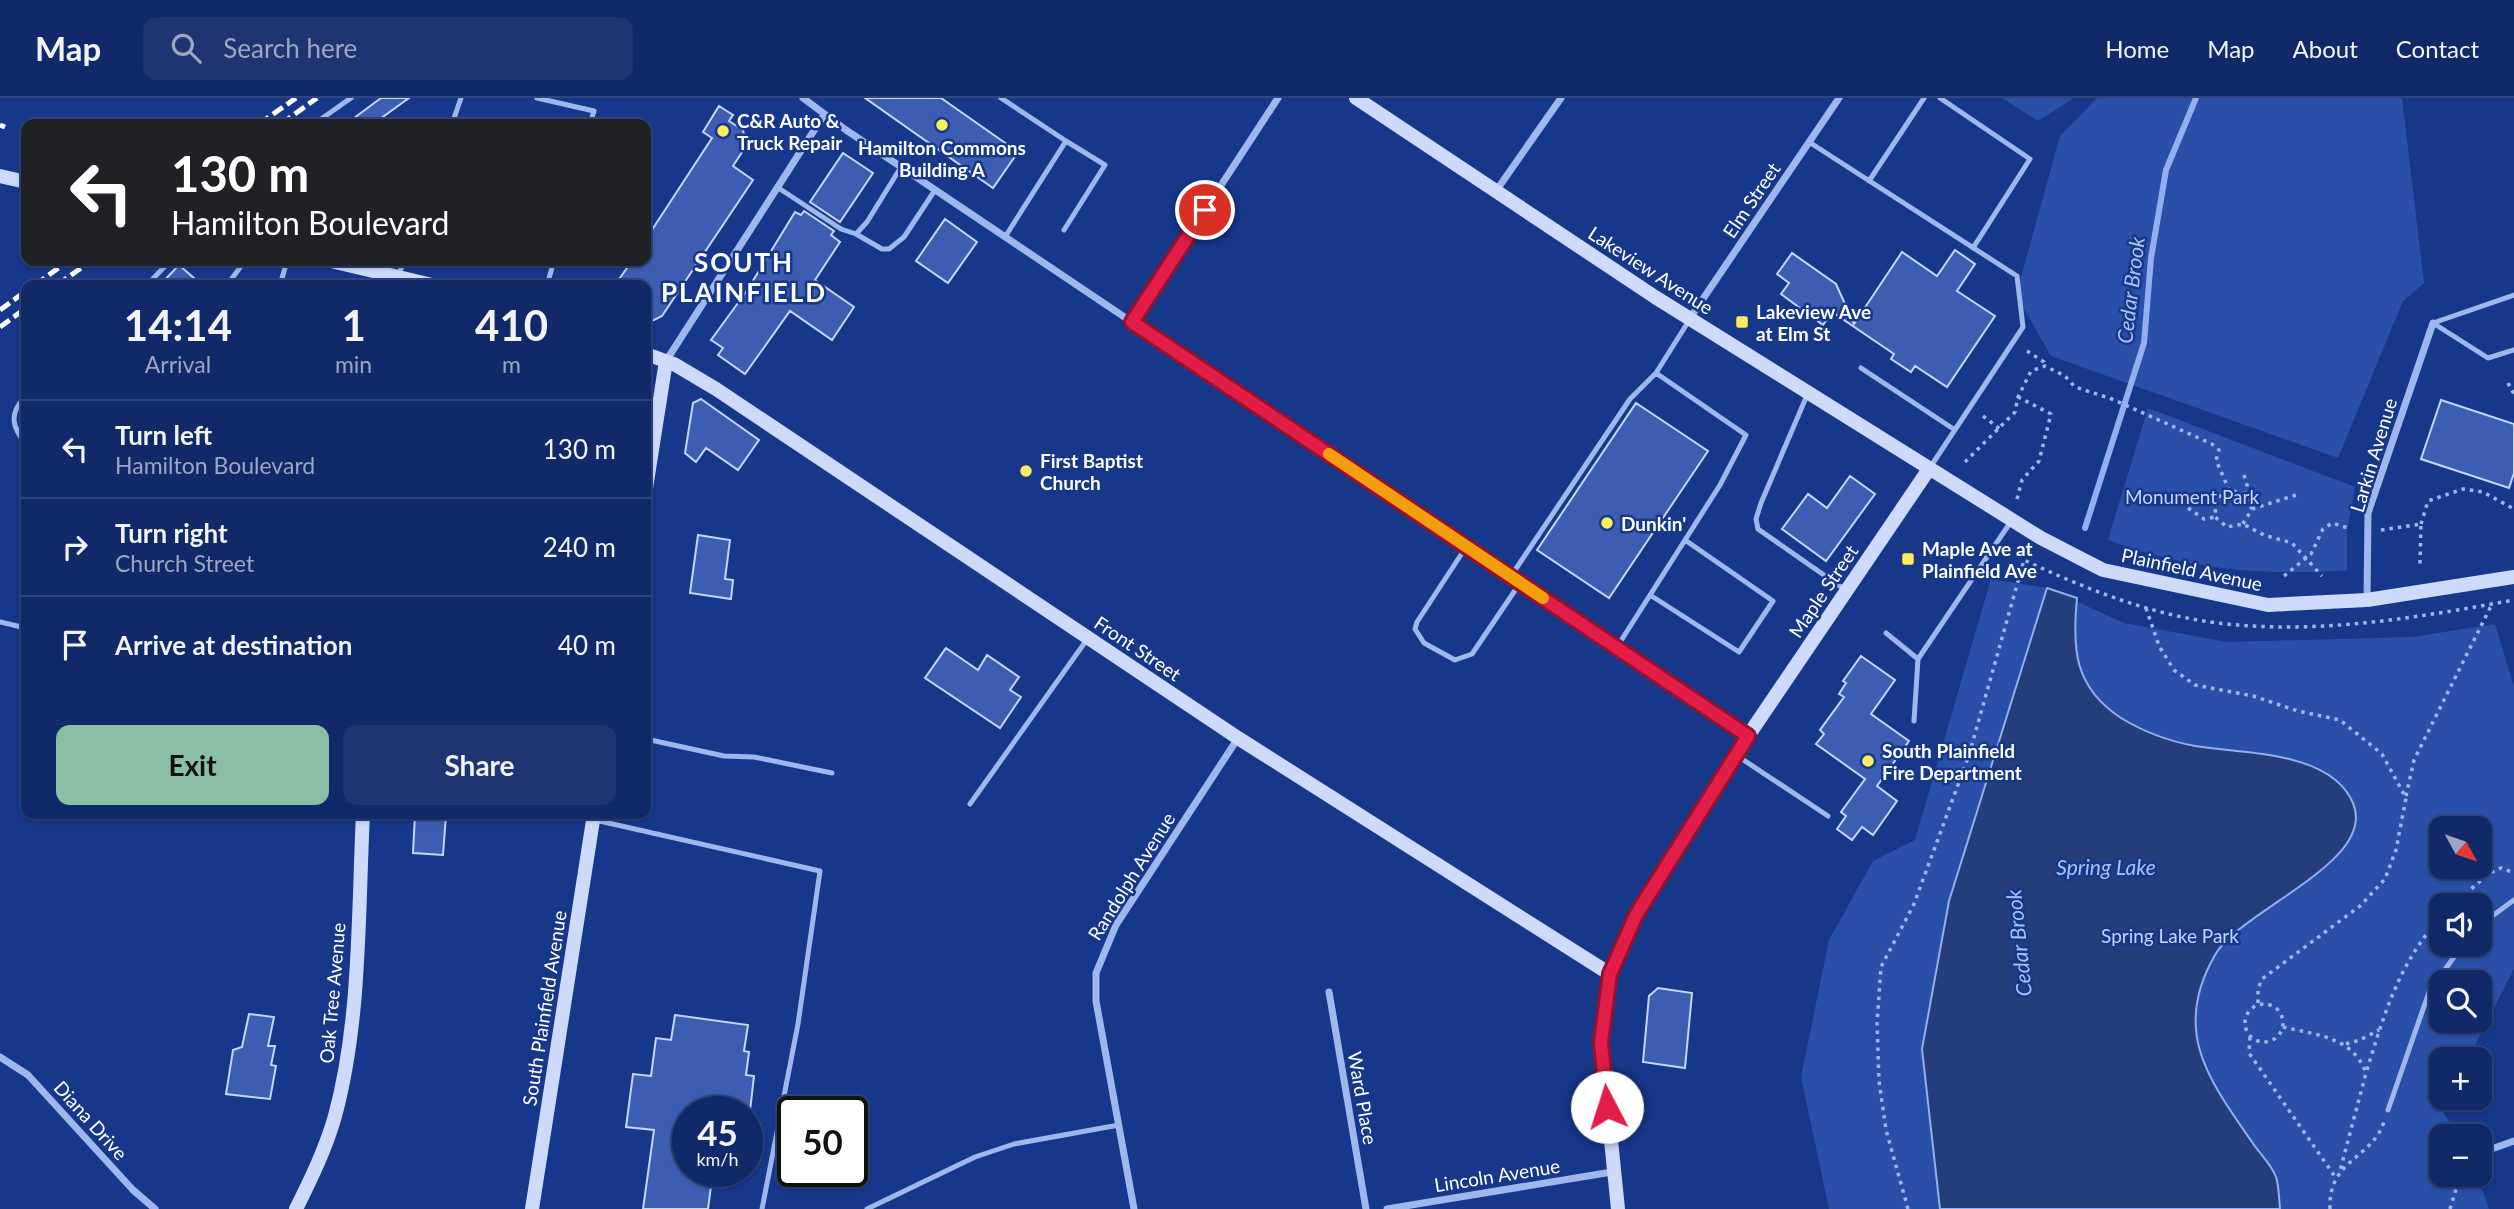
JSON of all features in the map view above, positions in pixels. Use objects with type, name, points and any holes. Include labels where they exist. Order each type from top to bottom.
[{"type":"street","points":[[803,98],[935,190],[1748,736]]},
{"type":"street","points":[[1132,322],[1278,98]]},
{"type":"street","name":"Lakeview Avenue","points":[[1356,98],[1690,319],[1929,468]]},
{"type":"street","points":[[1496,191],[1561,98]]},
{"type":"street","name":"Elm Street","points":[[1690,319],[1839,98]]},
{"type":"street","points":[[651,456],[666,361],[824,115]]},
{"type":"street","points":[[0,176],[21,181]]},
{"type":"street","points":[[349,266],[398,280]]},
{"type":"street","name":"Larkin Avenue","points":[[2367,600],[2368,513],[2433,323]]},
{"type":"street","name":"Front Street","points":[[651,356],[666,361],[716,389],[1238,738],[1610,974]]},
{"type":"street","name":"Plainfield Avenue","points":[[1929,468],[2012,520],[2103,570],[2268,605],[2367,600],[2514,577]]},
{"type":"street","name":"Maple Street","points":[[1618,1209],[1612,1172],[1601,1042],[1610,974],[1636,915],[1736,755],[1929,468]]},
{"type":"street","name":"Randolph Avenue","points":[[1134,1209],[1096,1001],[1096,973],[1116,925],[1238,738]]},
{"type":"street","name":"Oak Tree Avenue","points":[[296,1209],[326,1142],[346,1067],[352,1012],[363,819]]},
{"type":"street","name":"South Plainfield Avenue","points":[[532,1209],[594,819]]},
{"type":"street","name":"Ward Place","points":[[1329,992],[1366,1209]]},
{"type":"street","name":"Diana Drive","points":[[0,1057],[28,1075],[133,1190],[155,1209]]},
{"type":"street","points":[[2492,1149],[2514,1141]]},
{"type":"street","name":"Lincoln Avenue","points":[[1387,1209],[1612,1172]]},
{"type":"lane","points":[[321,119],[351,98]]},
{"type":"lane","points":[[454,119],[460,98]]},
{"type":"lane","points":[[537,98],[594,111],[592,119]]},
{"type":"lane","points":[[1000,98],[1105,165],[1064,230]]},
{"type":"lane","points":[[1869,181],[1924,98]]},
{"type":"lane","points":[[1940,98],[2030,159],[1973,248]]},
{"type":"lane","points":[[1005,237],[1066,141]]},
{"type":"lane","points":[[1809,142],[2017,276],[2023,327],[1929,468]]},
{"type":"lane","points":[[856,234],[867,222],[901,167]]},
{"type":"lane","points":[[776,187],[841,229],[882,249],[889,249],[904,237],[935,190]]},
{"type":"lane","points":[[152,280],[165,266]]},
{"type":"lane","points":[[2433,323],[2514,296]]},
{"type":"lane","points":[[1511,576],[1630,399],[1656,373],[1690,319]]},
{"type":"lane","points":[[2433,323],[2488,358],[2514,350]]},
{"type":"lane","points":[[1861,368],[1955,430]]},
{"type":"lane","points":[[1616,647],[1720,485],[1746,435],[1656,373]]},
{"type":"lane","points":[[1808,393],[1756,519],[1758,529],[1846,591]]},
{"type":"lane","points":[[21,401],[12,415],[13,423],[21,436]]},
{"type":"lane","points":[[1914,721],[1919,659],[2012,520]]},
{"type":"lane","points":[[1650,595],[1739,652],[1773,601],[1685,540]]},
{"type":"lane","points":[[1466,547],[1417,622],[1415,629],[1424,643],[1455,660],[1472,653],[1520,583]]},
{"type":"lane","points":[[0,622],[21,627]]},
{"type":"lane","points":[[1886,633],[1919,659]]},
{"type":"lane","points":[[970,804],[1088,638]]},
{"type":"lane","points":[[651,740],[724,756],[754,757],[832,773]]},
{"type":"lane","points":[[1736,755],[1828,816]]},
{"type":"lane","points":[[602,819],[820,871],[798,1024],[762,1209]]},
{"type":"lane","points":[[2492,916],[2514,900]]},
{"type":"lane","points":[[2388,1110],[2429,992],[2455,956]]},
{"type":"lane","points":[[867,1209],[975,1157],[1014,1144],[1118,1125]]},
{"type":"path","points":[[2027,351],[2044,362],[2045,366],[2065,376],[2076,387],[2177,427],[2219,450],[2216,460],[2229,490]]},
{"type":"path","points":[[1965,462],[2015,412],[2018,397],[2031,371],[2045,366]]},
{"type":"path","points":[[2508,383],[2514,394]]},
{"type":"path","points":[[2017,499],[2022,480],[2039,461],[2051,414],[2018,397]]},
{"type":"path","points":[[1983,416],[2000,429]]},
{"type":"path","points":[[2244,475],[2248,485],[2245,494],[2252,509]]},
{"type":"path","points":[[2420,564],[2421,524],[2428,501],[2458,489],[2483,492],[2514,509]]},
{"type":"path","points":[[2215,517],[2216,499],[2229,490],[2245,494]]},
{"type":"path","points":[[2244,524],[2252,509],[2296,495]]},
{"type":"path","points":[[2188,508],[2204,519],[2215,517]]},
{"type":"path","points":[[2215,517],[2227,527],[2244,524],[2264,535],[2292,543],[2322,576]]},
{"type":"path","points":[[2284,576],[2311,554],[2323,529],[2332,523],[2348,528]]},
{"type":"path","points":[[2379,531],[2421,524]]},
{"type":"path","points":[[1908,1209],[1886,1130],[1879,1081],[1877,1023],[1881,967],[1893,939],[1914,904],[1969,755],[2024,560]]},
{"type":"path","points":[[2258,1005],[2258,989],[2262,979],[2360,905],[2385,879],[2396,850],[2414,760],[2492,604]]},
{"type":"path","points":[[2146,608],[2159,646],[2174,670],[2195,685],[2253,696],[2298,711],[2340,720],[2382,754],[2406,798]]},
{"type":"path","points":[[2466,893],[2490,873],[2501,868],[2514,873]]},
{"type":"path","points":[[2330,1209],[2329,1191],[2340,1171],[2366,1073],[2394,988],[2407,960],[2429,932]]},
{"type":"path","points":[[2250,1037],[2267,1043],[2278,1038],[2284,1020],[2277,1009],[2271,1005],[2252,1008],[2245,1019],[2250,1037],[2249,1053],[2336,1178]]},
{"type":"path","points":[[2283,1027],[2346,1044],[2360,1041],[2381,1029]]},
{"type":"path","points":[[2346,1044],[2362,1060],[2366,1073]]},
{"type":"path","points":[[2340,1171],[2381,1131],[2388,1110]]},
{"type":"path","points":[[2451,1209],[2456,1187]]},
{"type":"green space","points":[[2002,98],[2074,98],[2038,121]]},
{"type":"green space","points":[[2097,98],[2402,98],[2424,283],[2403,301],[2338,458],[2051,356],[2016,295],[2060,136]]},
{"type":"green space","name":"Monument Park","points":[[2148,408],[2355,487],[2347,531],[2347,570],[2285,572],[2226,569],[2167,558],[2108,540]]},
{"type":"green space","name":"Spring Lake Park","points":[[1991,579],[2047,588],[2124,623],[2227,642],[2413,637],[2495,624],[2514,687],[2514,969],[2492,1012],[2492,970],[2429,970],[2429,1033],[2481,1033],[2474,1047],[2429,1047],[2429,1110],[2442,1110],[2451,1124],[2429,1124],[2429,1187],[2481,1187],[2489,1209],[1829,1209],[1801,1077],[1829,940],[1873,861],[1915,840]]},
{"type":"water","name":"Spring Lake","points":[[2047,588],[2077,598],[2076,650],[2085,680],[2105,706],[2121,718],[2147,732],[2185,744],[2260,754],[2305,764],[2325,773],[2342,786],[2353,803],[2355,825],[2346,845],[2327,865],[2229,938],[2215,955],[2202,982],[2196,1008],[2196,1031],[2210,1076],[2274,1173],[2278,1184],[2280,1209],[1940,1209],[1922,1049],[1949,901]]},
{"type":"building","points":[[381,98],[409,98],[380,119],[353,119]]},
{"type":"building","name":"Hamilton Commons Building A","points":[[865,98],[941,98],[1018,152],[993,188]]},
{"type":"building","points":[[719,106],[733,115],[729,121],[743,130],[746,146],[733,166],[753,180],[662,316],[651,322],[651,280],[619,280],[628,266],[651,266],[651,231],[712,138],[703,132]]},
{"type":"building","points":[[843,153],[873,173],[840,222],[810,202]]},
{"type":"building","points":[[804,211],[834,231],[831,235],[840,242],[815,280],[854,307],[832,340],[790,311],[745,374],[718,355],[723,348],[711,340],[746,292],[795,212],[801,215]]},
{"type":"building","points":[[945,219],[977,242],[948,283],[916,261]]},
{"type":"building","points":[[1955,250],[1975,264],[1957,291],[1995,316],[1947,387],[1915,366],[1911,372],[1891,359],[1894,354],[1832,312],[1823,325],[1781,294],[1789,283],[1777,274],[1792,253],[1836,284],[1854,324],[1902,252],[1937,276]]},
{"type":"building","points":[[180,266],[196,280],[165,280]]},
{"type":"building","points":[[701,399],[759,440],[738,470],[706,448],[696,462],[685,453],[693,403]]},
{"type":"building","points":[[2441,400],[2514,424],[2514,473],[2509,488],[2421,459]]},
{"type":"building","name":"Dunkin'","points":[[1636,403],[1708,451],[1609,598],[1537,550]]},
{"type":"building","points":[[1850,476],[1875,494],[1826,561],[1782,529],[1808,494],[1827,508]]},
{"type":"building","points":[[698,535],[730,540],[725,579],[733,580],[731,599],[690,593]]},
{"type":"building","points":[[946,648],[978,670],[987,655],[1019,677],[1010,690],[1021,697],[1000,728],[925,678]]},
{"type":"building","name":"South Plainfield Fire Department","points":[[1861,656],[1895,680],[1871,714],[1909,741],[1877,786],[1897,801],[1873,835],[1862,827],[1852,840],[1837,829],[1846,816],[1841,812],[1865,779],[1816,744],[1824,734],[1820,730],[1844,697],[1839,694],[1846,683],[1843,681]]},
{"type":"building","points":[[415,819],[446,819],[443,855],[413,853]]},
{"type":"building","points":[[1658,988],[1692,993],[1685,1068],[1643,1062],[1649,996]]},
{"type":"building","points":[[249,1014],[274,1017],[268,1046],[275,1046],[271,1065],[276,1066],[270,1099],[226,1094],[233,1050],[242,1047]]},
{"type":"building","points":[[675,1015],[748,1025],[744,1051],[749,1052],[746,1075],[754,1076],[752,1096],[672,1096],[672,1187],[711,1187],[708,1209],[643,1209],[654,1130],[626,1127],[633,1074],[651,1076],[656,1038],[671,1040]]},
{"type":"waterway","name":"Cedar Brook","points":[[2085,528],[2144,343],[2151,258],[2166,170],[2196,98]]},
{"type":"railway","points":[[266,119],[296,98]]},
{"type":"railway","points":[[288,119],[317,98]]},
{"type":"railway","points":[[0,125],[5,127]]},
{"type":"railway","points":[[42,280],[61,266]]},
{"type":"railway","points":[[64,280],[84,266]]},
{"type":"railway","points":[[0,310],[21,295]]},
{"type":"railway","points":[[0,327],[21,312]]},
{"type":"slow traffic","points":[[1329,454],[1543,598]]},
{"type":"place","name":"Hamilton Commons Building A","points":[[942,125]]},
{"type":"place","name":"C&R Auto & Truck Repair","points":[[723,131]]},
{"type":"place","name":"Lakeview Ave at Elm St","points":[[1742,322]]},
{"type":"place","name":"First Baptist Church","points":[[1026,471]]},
{"type":"place","name":"Dunkin'","points":[[1607,523]]},
{"type":"place","name":"Maple Ave at Plainfield Ave","points":[[1908,559]]},
{"type":"place","name":"South Plainfield Fire Department","points":[[1868,761]]},
{"type":"district","name":"SOUTH PLAINFIELD","points":[[744,277]]},
{"type":"route","points":[[1205,210],[1132,322],[1748,736],[1636,915],[1610,974],[1601,1042],[1607,1107]]}]
